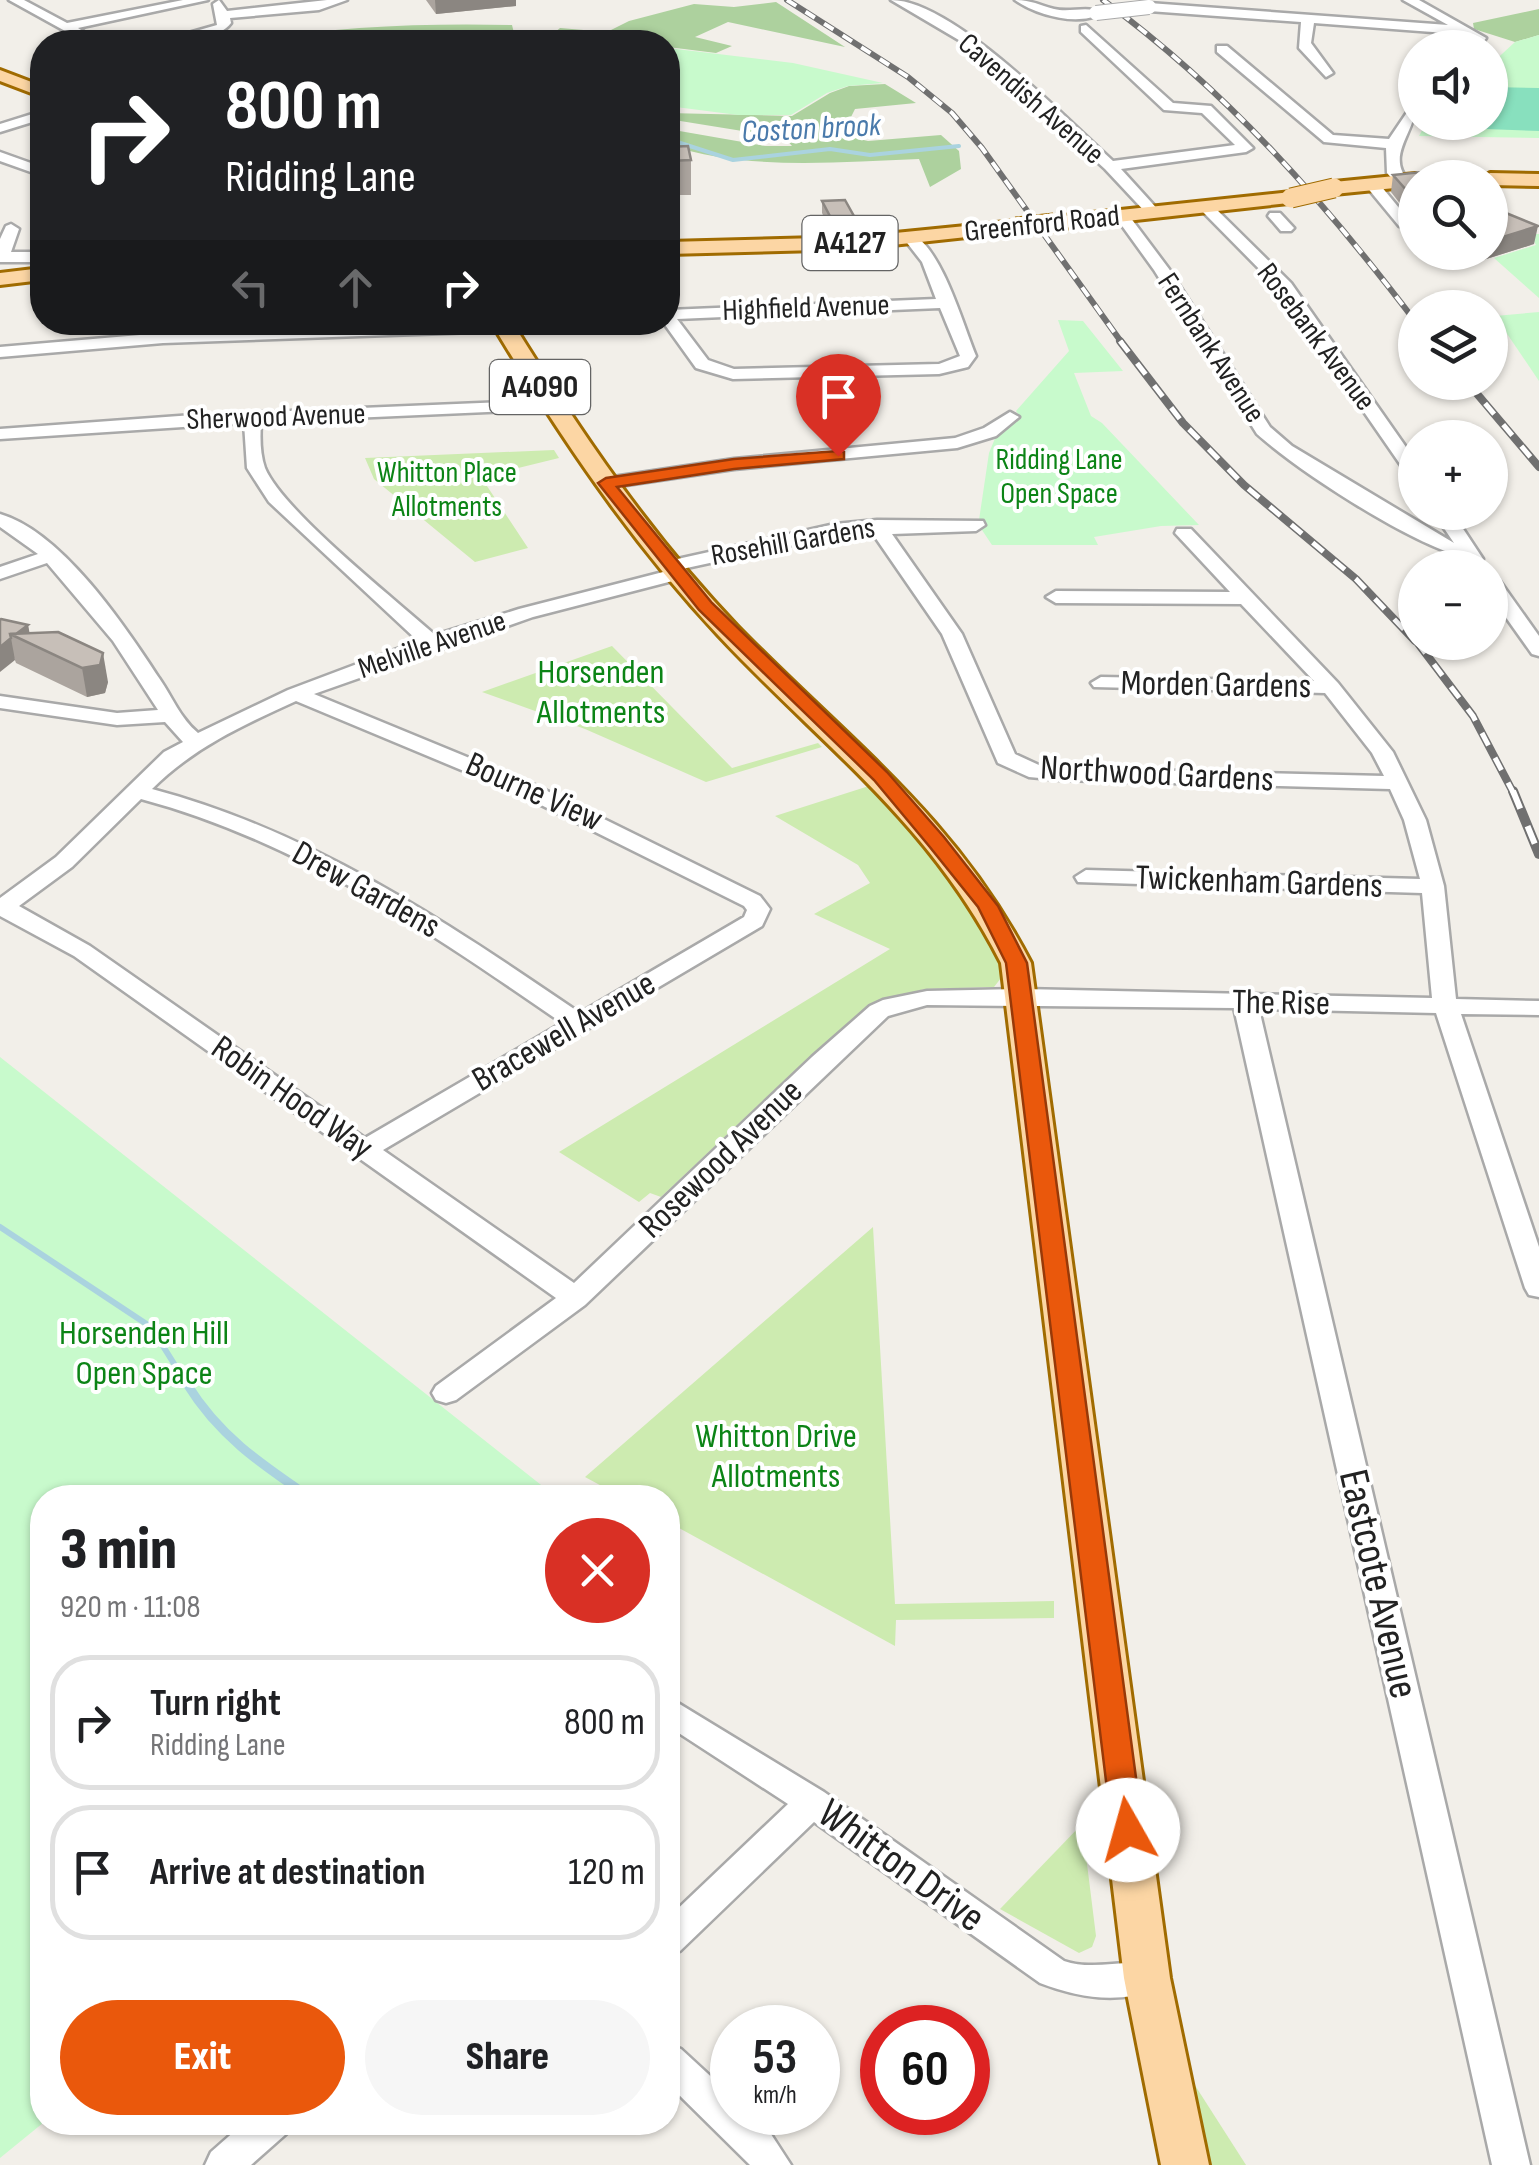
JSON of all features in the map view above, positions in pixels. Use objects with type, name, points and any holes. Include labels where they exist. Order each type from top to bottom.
[{"type":"main road","points":[[0,75],[30,87]]},
{"type":"main road","points":[[1508,179],[1539,180]]},
{"type":"main road","name":"Greenford Road","points":[[680,248],[912,238],[1208,209],[1273,214],[1291,198],[1334,188],[1398,181]]},
{"type":"main road","points":[[1,264],[30,271]]},
{"type":"main road","name":"A4090","points":[[509,335],[551,405],[674,570],[731,634],[880,776],[965,876],[1003,932],[1016,963],[1146,1978],[1184,2165]]},
{"type":"street","points":[[20,3],[54,0]]},
{"type":"street","points":[[64,27],[202,0]]},
{"type":"street","points":[[216,30],[224,25],[218,0]]},
{"type":"street","points":[[222,15],[319,6],[342,0]]},
{"type":"street","name":"Cavendish Avenue","points":[[896,0],[974,43],[1110,166],[1154,213]]},
{"type":"street","points":[[1021,0],[1055,14],[1096,14],[1149,7],[1460,30],[1457,23],[1413,2]]},
{"type":"street","points":[[1413,2],[1439,0]]},
{"type":"street","points":[[20,3],[70,30]]},
{"type":"street","points":[[1309,18],[1301,40],[1303,47],[1326,73]]},
{"type":"street","points":[[1086,30],[1168,107],[1206,109],[1246,148],[1110,166]]},
{"type":"street","points":[[1222,49],[1334,144],[1393,144]]},
{"type":"street","points":[[0,128],[30,119]]},
{"type":"street","points":[[1398,136],[1393,144],[1394,173],[1398,175]]},
{"type":"street","points":[[0,156],[30,167]]},
{"type":"street","points":[[1371,184],[1398,216]]},
{"type":"street","name":"Rosebank Avenue","points":[[1208,209],[1285,286],[1398,449]]},
{"type":"street","name":"Fernbank Avenue","points":[[1122,216],[1273,441],[1450,550]]},
{"type":"street","points":[[12,229],[1,264],[30,258]]},
{"type":"street","points":[[680,331],[709,368],[748,376],[939,369],[962,363],[968,356],[929,261],[912,238]]},
{"type":"street","name":"Highfield Avenue","points":[[680,315],[945,303]]},
{"type":"street","points":[[0,352],[236,335]]},
{"type":"street","name":"Sherwood Avenue","points":[[0,434],[254,417],[551,405]]},
{"type":"street","points":[[254,417],[252,461],[266,486],[432,644]]},
{"type":"street","points":[[606,483],[734,464],[957,443],[990,432],[1010,417]]},
{"type":"street","points":[[0,520],[25,532],[50,556],[132,653],[196,741]]},
{"type":"street","name":"Rosehill Gardens","points":[[674,570],[790,538],[877,526],[976,526]]},
{"type":"street","name":"Northwood Gardens","points":[[877,526],[942,617],[1006,758],[1020,767],[1061,774],[1398,782]]},
{"type":"street","points":[[1184,534],[1331,686],[1382,752],[1398,782],[1415,820],[1433,886],[1446,1008],[1539,1288]]},
{"type":"street","points":[[0,573],[50,556]]},
{"type":"street","name":"Melville Avenue","points":[[2,908],[64,862],[136,791],[196,741],[295,694],[432,644],[674,570]]},
{"type":"street","points":[[1056,598],[1248,598]]},
{"type":"street","points":[[1508,607],[1539,650]]},
{"type":"street","name":"Morden Gardens","points":[[1101,683],[1331,686]]},
{"type":"street","name":"Bourne View","points":[[295,694],[440,750],[594,818],[752,901],[759,912]]},
{"type":"street","points":[[0,702],[117,719],[173,714]]},
{"type":"street","name":"Drew Gardens","points":[[136,791],[262,834],[358,880],[430,923],[578,1024]]},
{"type":"street","name":"Twickenham Gardens","points":[[1086,877],[1433,886]]},
{"type":"street","name":"Robin Hood Way","points":[[2,908],[82,950],[576,1298]]},
{"type":"street","name":"Bracewell Avenue","points":[[364,1150],[754,922],[759,912]]},
{"type":"street","name":"The Rise","points":[[1022,996],[1539,1008]]},
{"type":"street","name":"Rosewood Avenue","points":[[446,1393],[576,1298],[879,1011],[927,998],[1022,996]]},
{"type":"street","name":"Eastcote Avenue","points":[[1245,1002],[1511,2165]]},
{"type":"street","name":"Whitton Drive","points":[[680,1718],[812,1802],[1003,1941],[1052,1972],[1082,1983],[1146,1978]]},
{"type":"street","points":[[680,1928],[812,1802]]},
{"type":"street","points":[[680,2071],[754,2140],[772,2165]]},
{"type":"street","points":[[224,2165],[258,2135]]},
{"type":"green space","points":[[776,2],[845,47],[728,22],[695,37],[732,46],[716,53],[680,48],[680,30],[611,30],[629,21],[694,4],[734,7]]},
{"type":"green space","points":[[1539,9],[1539,35],[1515,42],[1508,40],[1508,30],[1477,30],[1473,23]]},
{"type":"green space","points":[[446,25],[512,25],[513,30],[338,30]]},
{"type":"green space","points":[[1539,35],[1539,138],[1508,137],[1508,48],[1515,42]]},
{"type":"green space","points":[[680,49],[793,63],[883,83],[848,86],[827,93],[791,115],[738,115],[680,108]]},
{"type":"green space","points":[[885,84],[916,103],[855,109],[842,135],[868,141],[941,135],[959,151],[961,169],[930,187],[919,159],[761,162],[680,148],[680,131],[765,146],[792,146],[785,138],[680,121],[680,113],[792,116],[849,86]]},
{"type":"green space","points":[[1508,87],[1539,88],[1539,131],[1508,130]]},
{"type":"green space","points":[[1530,234],[1539,234],[1539,298],[1508,270],[1508,254],[1536,245]]},
{"type":"green space","points":[[1539,312],[1539,381],[1508,335],[1508,315]]},
{"type":"green space","name":"Ridding Lane Open Space","points":[[1058,320],[1083,321],[1123,371],[1074,373],[1091,416],[1199,525],[1161,526],[1094,537],[1098,545],[992,545],[982,530],[983,521],[979,520],[989,453],[996,436],[1021,418],[1016,411],[1069,351]]},
{"type":"green space","name":"Whitton Place Allotments","points":[[554,450],[559,458],[481,477],[528,548],[475,562],[374,479],[365,458]]},
{"type":"green space","name":"Horsenden Allotments","points":[[612,646],[732,768],[818,743],[822,747],[706,782],[585,729],[482,692]]},
{"type":"green space","points":[[872,785],[948,873],[981,921],[1005,973],[994,987],[924,989],[875,1005],[787,1078],[661,1197],[650,1193],[639,1202],[559,1152],[890,949],[814,914],[870,883],[858,865],[775,816]]},
{"type":"green space","name":"Horsenden Hill Open Space","points":[[0,1057],[541,1485],[30,1485],[30,2134],[0,2158]]},
{"type":"green space","name":"Whitton Drive Allotments","points":[[873,1227],[895,1604],[1054,1601],[1054,1618],[896,1620],[895,1646],[680,1529],[680,1485],[600,1485],[585,1477]]},
{"type":"green space","points":[[1082,1824],[1096,1936],[1092,1947],[1079,1953],[1000,1909]]},
{"type":"green space","points":[[1189,2076],[1246,2165],[1207,2165]]},
{"type":"building","points":[[680,146],[688,146],[691,160],[680,160]]},
{"type":"building","points":[[845,200],[855,218],[832,220],[822,201]]},
{"type":"building","points":[[1508,214],[1538,226],[1508,235]]},
{"type":"building","points":[[0,620],[28,625],[10,634],[11,638],[0,647]]},
{"type":"building","points":[[58,632],[103,653],[100,665],[82,668],[10,634]]},
{"type":"waterway","name":"Coston brook","points":[[680,143],[733,160],[830,149],[870,155],[959,146]]},
{"type":"waterway","points":[[0,1227],[151,1327],[188,1386]]},
{"type":"waterway","points":[[187,1384],[227,1434],[292,1485]]},
{"type":"railway","points":[[787,0],[908,77],[952,113],[982,148],[1122,343]]},
{"type":"railway","points":[[1103,0],[1232,109],[1345,232],[1398,299]]},
{"type":"railway","points":[[1120,341],[1183,423],[1244,485],[1356,579],[1398,623]]},
{"type":"railway","points":[[1482,400],[1539,467]]},
{"type":"railway","points":[[1431,660],[1473,716],[1514,794]]},
{"type":"railway","points":[[1513,791],[1539,854]]},
{"type":"route","points":[[838,456],[734,464],[606,483],[677,574],[731,634],[880,776],[936,841],[987,906],[1016,963],[1128,1830]]}]
